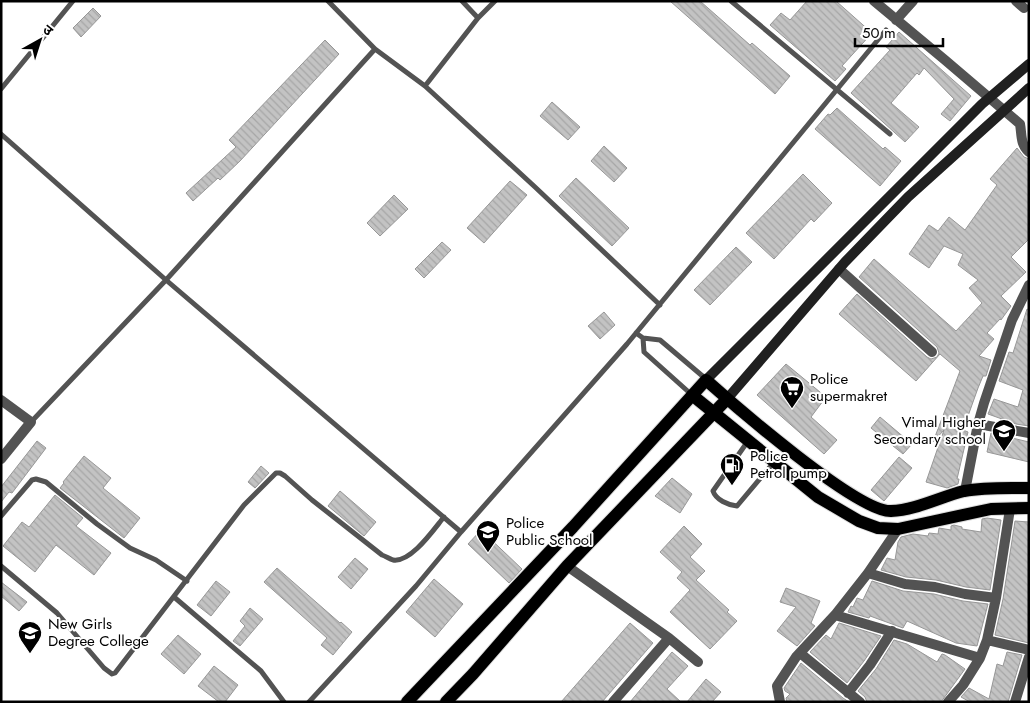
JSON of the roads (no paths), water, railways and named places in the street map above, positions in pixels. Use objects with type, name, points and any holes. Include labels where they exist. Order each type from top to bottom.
[{"type":"main road","points":[[407,702],[579,520],[706,380],[925,160],[1029,64]]},
{"type":"main road","points":[[446,702],[473,674],[567,566],[728,399],[839,269],[908,197],[1029,88]]},
{"type":"main road","points":[[706,380],[833,483],[869,505],[889,511],[965,491],[995,488],[1029,488]]},
{"type":"main road","points":[[692,396],[818,497],[859,521],[878,528],[898,529],[991,509],[1029,508]]},
{"type":"street","points":[[874,1],[1020,124],[1020,139],[1025,149],[1029,152]]},
{"type":"street","points":[[896,20],[913,1]]},
{"type":"street","points":[[839,269],[932,352]]},
{"type":"street","points":[[965,491],[978,424],[1012,320],[1029,285]]},
{"type":"street","points":[[1,400],[31,422],[1,459]]},
{"type":"street","points":[[978,424],[1029,433]]},
{"type":"street","points":[[948,702],[963,685],[980,658],[987,640],[996,598],[1010,509]]},
{"type":"street","points":[[780,702],[777,686],[800,653],[835,615],[868,573],[898,529]]},
{"type":"street","points":[[567,566],[669,638],[698,662]]},
{"type":"street","points":[[868,573],[905,584],[935,587],[965,594],[996,598]]},
{"type":"street","points":[[835,615],[980,658]]},
{"type":"street","points":[[848,693],[870,666],[892,631]]},
{"type":"street","points":[[617,700],[669,638]]},
{"type":"street","points":[[987,640],[1029,650]]},
{"type":"street","points":[[800,653],[860,702]]},
{"type":"street","points":[[1015,702],[1029,657]]},
{"type":"lane","points":[[1,88],[73,1]]},
{"type":"lane","points":[[328,1],[376,49],[425,86],[660,305]]},
{"type":"lane","points":[[462,1],[478,18]]},
{"type":"lane","points":[[425,86],[478,18],[495,1]]},
{"type":"lane","points":[[731,1],[890,134]]},
{"type":"lane","points":[[309,702],[416,586],[636,333],[886,30]]},
{"type":"lane","points":[[31,422],[166,280],[376,49]]},
{"type":"lane","points":[[1,134],[166,280],[461,532]]},
{"type":"lane","points":[[636,333],[643,338],[660,340],[706,380]]},
{"type":"lane","points":[[643,338],[644,352],[692,396]]},
{"type":"lane","points":[[748,440],[713,491],[715,496],[730,505],[737,506],[774,462]]},
{"type":"lane","points":[[1,566],[56,613],[104,668],[114,674],[244,505],[276,473],[285,476],[312,500],[382,555],[394,560],[403,559],[418,547],[444,517]]},
{"type":"lane","points":[[1,516],[32,480],[36,479],[46,482],[97,524],[130,548],[156,560],[187,581]]},
{"type":"lane","points":[[174,598],[261,671],[284,702]]},
{"type":"place","name":"Police supermakret","points":[[792,409]]},
{"type":"place","name":"Vimal Higher Secondary school","points":[[1004,452]]},
{"type":"place","name":"Police Petrol pump","points":[[732,486]]},
{"type":"place","name":"Police Public School","points":[[488,553]]},
{"type":"place","name":"New Girls Degree College","points":[[30,654]]}]
